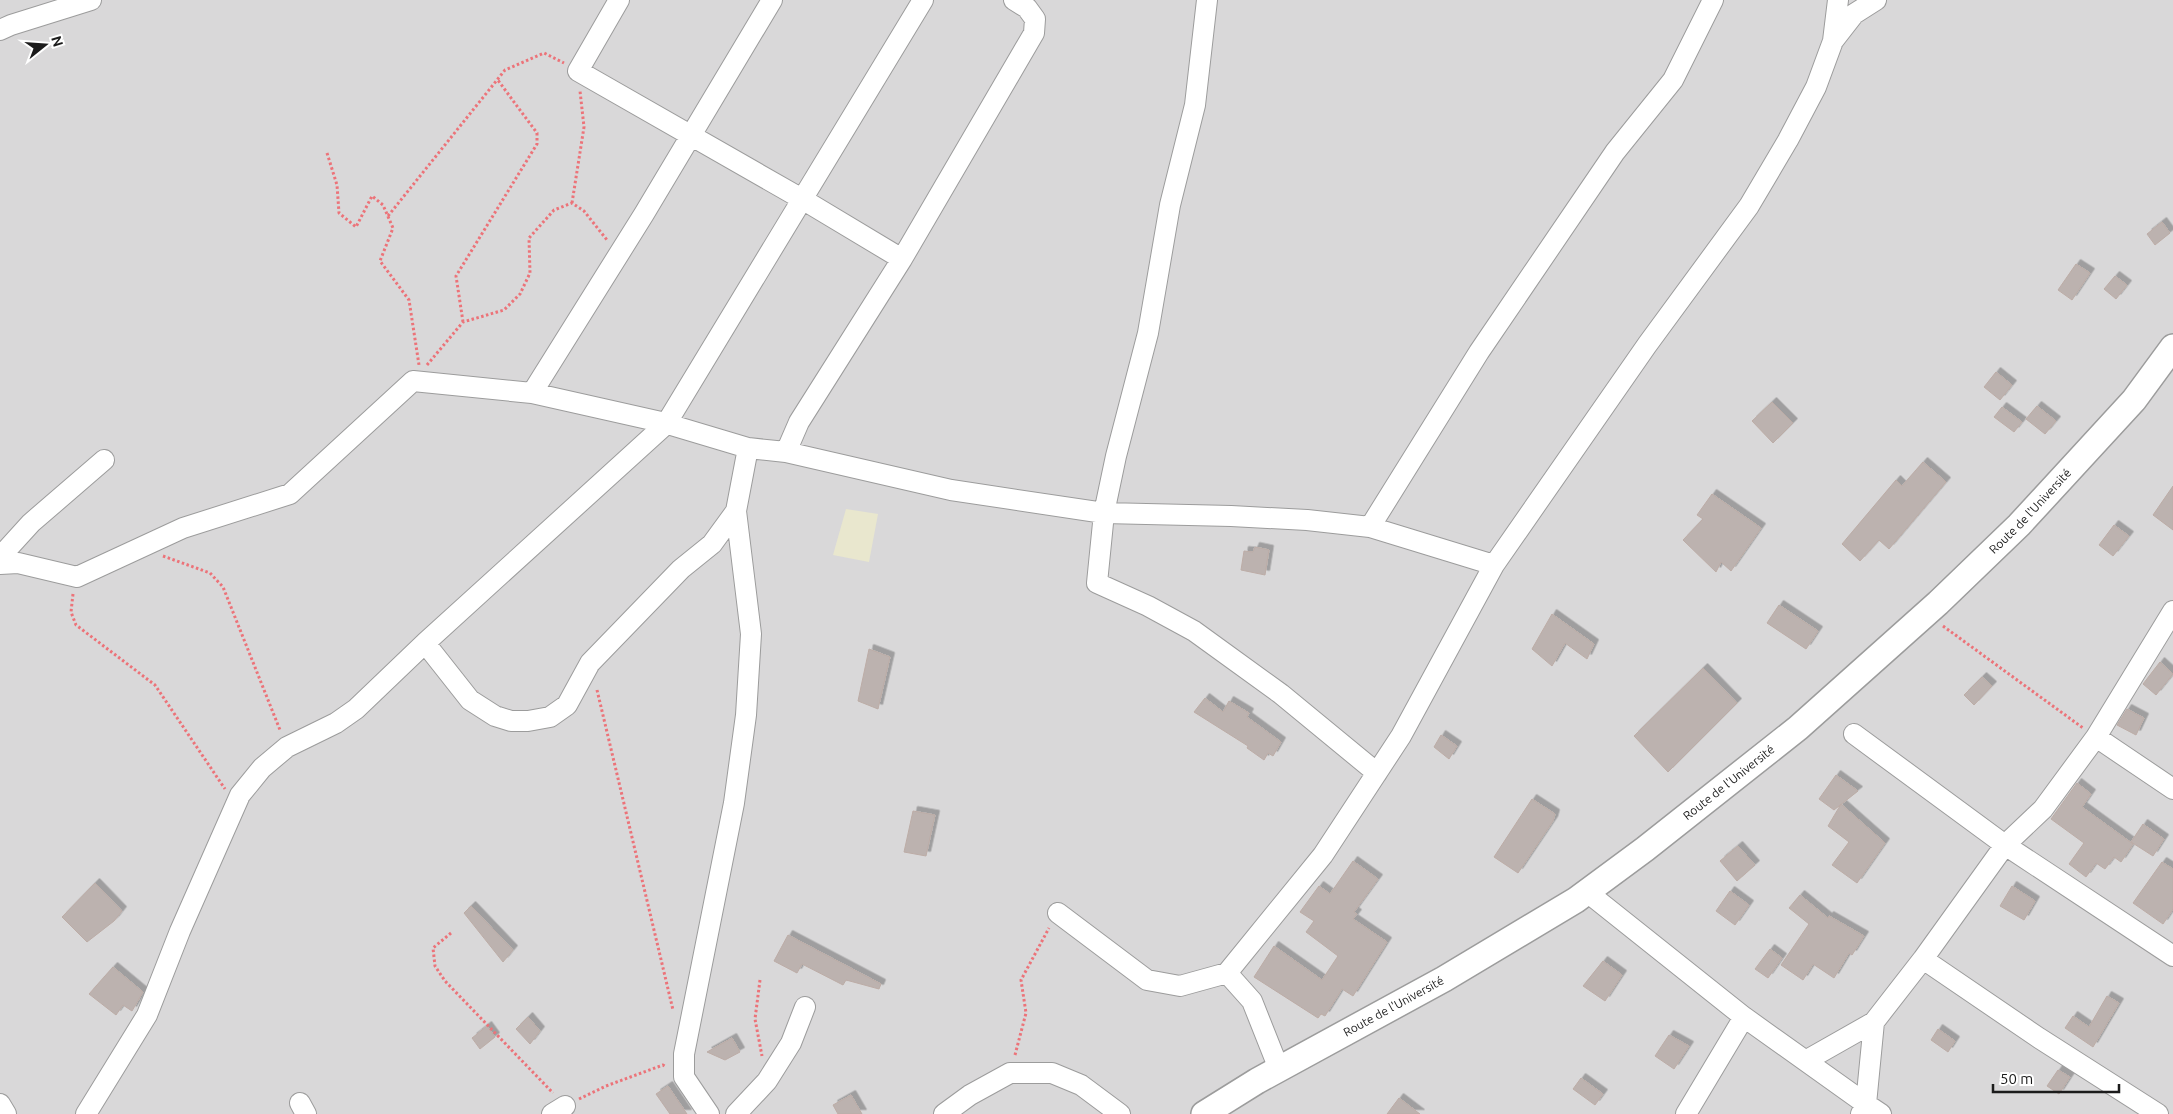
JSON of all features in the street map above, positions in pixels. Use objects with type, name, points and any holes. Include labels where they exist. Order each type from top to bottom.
[{"type":"street","points":[[0,30],[91,0]]},
{"type":"street","points":[[620,0],[578,71],[802,198],[902,258]]},
{"type":"street","points":[[532,393],[644,214],[675,159],[691,136],[772,0]]},
{"type":"street","points":[[86,1114],[147,1016],[180,931],[236,804],[262,768],[287,747],[336,722],[356,709],[425,643],[666,424],[923,0]]},
{"type":"street","points":[[786,452],[799,422],[902,258],[1034,32],[1035,19],[1027,8],[1014,0]]},
{"type":"street","points":[[1208,0],[1195,105],[1170,205],[1148,333],[1116,456],[1104,513],[1097,583],[1148,606],[1194,631],[1281,694],[1377,773]]},
{"type":"street","points":[[1370,527],[1484,344],[1615,152],[1673,80],[1713,0]]},
{"type":"street","points":[[1058,913],[1147,980],[1180,986],[1228,973],[1323,855],[1406,728],[1494,565],[1647,345],[1749,206],[1788,140],[1816,87],[1833,41],[1838,0]]},
{"type":"street","points":[[1833,41],[1854,14],[1876,0]]},
{"type":"street","name":"Route de l'Université","points":[[1204,1114],[1279,1069],[1444,979],[1587,892],[1645,849],[1798,728],[1926,614],[2019,525],[2134,400],[2173,347]]},
{"type":"street","points":[[0,564],[18,562],[77,577],[183,528],[290,494],[417,377],[532,393],[666,424],[748,448],[786,452],[951,490],[1104,513],[1307,520],[1370,527],[1494,565]]},
{"type":"street","points":[[709,1114],[684,1076],[684,1054],[734,803],[746,714],[751,634],[736,511],[748,448]]},
{"type":"street","points":[[0,557],[31,523],[104,460]]},
{"type":"street","points":[[425,643],[470,700],[495,716],[528,721],[550,717],[567,705],[590,663],[681,570],[712,544],[736,511]]},
{"type":"street","points":[[1807,1060],[1874,1022],[1923,959],[2005,845],[2043,808],[2096,737],[2173,611]]},
{"type":"street","points":[[1854,734],[2005,845],[2173,956]]},
{"type":"street","points":[[2096,737],[2173,788]]},
{"type":"street","points":[[1587,892],[1744,1017],[1807,1060],[1869,1111]]},
{"type":"street","points":[[1923,959],[2039,1038],[2158,1114]]},
{"type":"street","points":[[1228,973],[1252,1001],[1279,1069]]},
{"type":"street","points":[[736,1114],[767,1081],[791,1043],[805,1007]]},
{"type":"street","points":[[1686,1114],[1744,1017]]},
{"type":"street","points":[[1869,1111],[1874,1022]]},
{"type":"street","points":[[944,1114],[970,1094],[1010,1073],[1052,1073],[1081,1086],[1120,1114]]},
{"type":"street","points":[[0,1104],[6,1114]]},
{"type":"path","points":[[388,216],[505,70],[544,53],[578,71],[584,127],[572,203]]},
{"type":"path","points":[[463,322],[456,276],[537,144],[537,133],[497,79]]},
{"type":"path","points":[[327,153],[337,185],[339,213],[356,227],[372,196],[383,205],[393,228],[380,261],[409,300],[417,377]]},
{"type":"path","points":[[572,203],[584,211],[608,241]]},
{"type":"path","points":[[417,377],[463,322],[504,310],[520,294],[530,273],[529,238],[554,210],[572,203]]},
{"type":"path","points":[[140,548],[210,573],[223,587],[287,747]]},
{"type":"path","points":[[77,577],[71,600],[71,612],[76,625],[155,685],[236,804]]},
{"type":"path","points":[[1926,614],[2096,737]]},
{"type":"path","points":[[590,663],[675,1016]]},
{"type":"path","points":[[1010,1073],[1026,1013],[1021,980],[1058,913]]},
{"type":"path","points":[[451,933],[433,948],[435,966],[445,981],[558,1110],[606,1086],[662,1065],[684,1076]]},
{"type":"path","points":[[760,980],[755,1019],[767,1081]]},
{"type":"shaded area","points":[[0,0],[2173,0],[2173,1114],[0,1114]]},
{"type":"shaded area","points":[[846,509],[878,514],[869,562],[833,555]]},
{"type":"building","points":[[2162,222],[2170,233],[2155,245],[2147,234]]},
{"type":"building","points":[[2076,264],[2090,273],[2072,300],[2058,290]]},
{"type":"building","points":[[2115,276],[2127,285],[2116,299],[2104,289]]},
{"type":"building","points":[[1996,372],[2012,385],[2000,400],[1984,387]]},
{"type":"building","points":[[1772,402],[1793,423],[1773,443],[1752,421]]},
{"type":"building","points":[[2037,406],[2056,421],[2045,434],[2026,419]]},
{"type":"building","points":[[2002,407],[2022,422],[2014,432],[1994,417]]},
{"type":"building","points":[[1923,462],[1946,482],[1889,549],[1879,540],[1860,561],[1842,544],[1896,480],[1902,486]]},
{"type":"building","points":[[2173,486],[2173,530],[2153,515]]},
{"type":"building","points":[[1712,494],[1761,528],[1731,571],[1721,562],[1716,572],[1683,540],[1703,519],[1697,515]]},
{"type":"building","points":[[2114,525],[2129,536],[2113,556],[2099,545]]},
{"type":"building","points":[[1255,547],[1269,550],[1265,575],[1241,570],[1244,551],[1253,552]]},
{"type":"building","points":[[1779,605],[1818,631],[1806,649],[1767,623]]},
{"type":"building","points":[[1552,614],[1594,644],[1587,659],[1565,643],[1552,666],[1532,649]]},
{"type":"building","points":[[869,649],[890,657],[878,709],[858,701]]},
{"type":"building","points":[[2160,662],[2173,674],[2156,695],[2143,684]]},
{"type":"building","points":[[1703,668],[1737,703],[1668,772],[1634,736]]},
{"type":"building","points":[[1982,677],[1992,686],[1974,705],[1964,695]]},
{"type":"building","points":[[1205,698],[1223,712],[1229,701],[1249,713],[1247,717],[1281,742],[1273,756],[1268,753],[1264,760],[1247,748],[1248,746],[1194,712]]},
{"type":"building","points":[[2127,709],[2144,718],[2136,735],[2117,725]]},
{"type":"building","points":[[1441,735],[1457,746],[1449,759],[1434,747]]},
{"type":"building","points":[[1836,775],[1858,791],[1834,810],[1819,799]]},
{"type":"building","points":[[2077,783],[2091,794],[2082,807],[2133,844],[2121,862],[2114,857],[2105,869],[2096,863],[2086,877],[2069,864],[2084,843],[2051,819]]},
{"type":"building","points":[[1532,799],[1555,814],[1553,821],[1518,873],[1494,857]]},
{"type":"building","points":[[1841,804],[1885,843],[1857,883],[1832,865],[1849,842],[1828,826]]},
{"type":"building","points":[[913,811],[935,815],[926,856],[904,852]]},
{"type":"building","points":[[2143,824],[2164,839],[2153,856],[2131,842]]},
{"type":"building","points":[[1738,846],[1755,865],[1737,881],[1720,861]]},
{"type":"building","points":[[1353,861],[1378,879],[1354,912],[1357,914],[1353,919],[1387,942],[1353,996],[1342,989],[1325,1016],[1321,1014],[1318,1018],[1254,977],[1274,946],[1322,980],[1338,956],[1306,932],[1314,921],[1300,912],[1319,886],[1330,894]]},
{"type":"building","points":[[2162,862],[2173,869],[2173,909],[2163,924],[2133,903]]},
{"type":"building","points":[[95,883],[122,911],[114,921],[87,942],[62,917]]},
{"type":"building","points":[[2012,886],[2035,901],[2024,920],[2000,906]]},
{"type":"building","points":[[1730,891],[1749,905],[1735,925],[1716,911]]},
{"type":"building","points":[[1800,895],[1828,918],[1829,916],[1864,936],[1852,955],[1849,953],[1834,978],[1813,964],[1803,980],[1781,965],[1809,924],[1789,908]]},
{"type":"building","points":[[471,906],[513,950],[503,962],[464,913]]},
{"type":"building","points":[[788,935],[881,984],[879,989],[846,980],[843,985],[802,964],[797,973],[774,961]]},
{"type":"building","points":[[1770,949],[1782,958],[1768,978],[1755,969]]},
{"type":"building","points":[[1603,961],[1622,975],[1605,1001],[1583,986]]},
{"type":"building","points":[[113,967],[143,992],[132,1011],[123,1005],[116,1015],[89,994]]},
{"type":"building","points":[[2107,996],[2119,1003],[2093,1047],[2065,1028],[2073,1016],[2089,1027]]},
{"type":"building","points":[[528,1017],[540,1031],[530,1044],[516,1029]]},
{"type":"building","points":[[487,1026],[495,1037],[480,1049],[472,1038]]},
{"type":"building","points":[[1938,1029],[1955,1041],[1948,1052],[1931,1040]]},
{"type":"building","points":[[1669,1035],[1689,1046],[1674,1069],[1655,1056]]},
{"type":"building","points":[[732,1038],[740,1052],[725,1060],[707,1052]]},
{"type":"building","points":[[2058,1070],[2070,1077],[2059,1094],[2047,1086]]},
{"type":"building","points":[[1581,1078],[1603,1094],[1595,1105],[1573,1089]]},
{"type":"building","points":[[668,1086],[687,1114],[670,1114],[656,1094]]},
{"type":"building","points":[[851,1095],[862,1114],[838,1114],[833,1105]]},
{"type":"building","points":[[1399,1098],[1420,1114],[1387,1114]]}]
